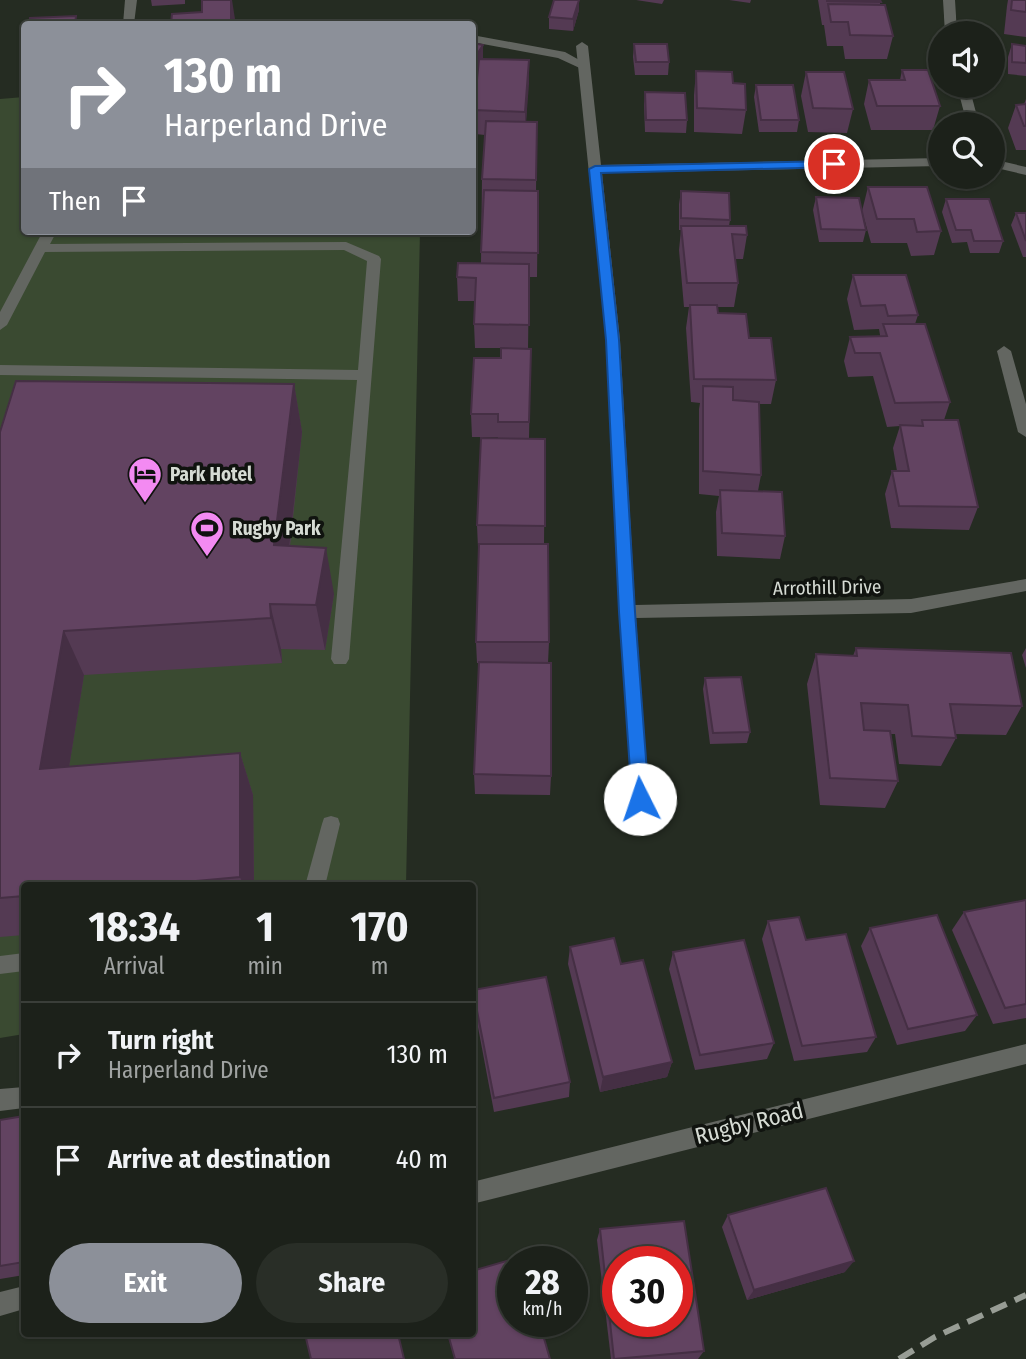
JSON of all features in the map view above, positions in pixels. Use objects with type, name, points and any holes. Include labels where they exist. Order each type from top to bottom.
[{"type":"street","points":[[129,21],[131,0]]},
{"type":"street","points":[[949,0],[950,21]]},
{"type":"street","points":[[476,39],[551,52],[584,66]]},
{"type":"street","points":[[582,46],[613,340],[640,799]]},
{"type":"street","points":[[595,169],[928,162]]},
{"type":"street","points":[[1005,166],[1026,171]]},
{"type":"street","points":[[0,325],[48,235]]},
{"type":"street","points":[[40,248],[346,246],[374,259],[340,659]]},
{"type":"street","points":[[1004,351],[1026,432]]},
{"type":"street","points":[[0,370],[365,375]]},
{"type":"street","name":"Arrothill Drive","points":[[627,612],[911,606],[1026,585]]},
{"type":"street","points":[[316,882],[331,824]]},
{"type":"street","points":[[0,965],[21,962]]},
{"type":"street","name":"Rugby Road","points":[[476,1192],[1026,1054]]},
{"type":"street","points":[[0,1100],[21,1098]]},
{"type":"street","points":[[0,1304],[21,1299]]},
{"type":"green space","name":"Rugby Park","points":[[21,97],[21,235],[420,235],[406,882],[21,882],[21,1034],[0,1038],[0,99]]},
{"type":"building","points":[[202,0],[231,0],[231,21],[171,21],[172,14],[202,12]]},
{"type":"building","points":[[554,0],[579,0],[573,19],[549,17]]},
{"type":"building","points":[[880,0],[881,2],[827,1]]},
{"type":"building","points":[[1012,0],[1026,0],[1026,12],[1011,10]]},
{"type":"building","points":[[828,4],[885,5],[893,36],[850,35],[848,22],[831,22]]},
{"type":"building","points":[[76,16],[75,21],[30,21],[30,18]]},
{"type":"building","points":[[476,44],[483,45],[476,56]]},
{"type":"building","points":[[634,44],[667,44],[669,62],[636,62]]},
{"type":"building","points":[[1012,44],[1026,46],[1026,63],[1012,62]]},
{"type":"building","points":[[479,59],[529,60],[525,112],[476,110]]},
{"type":"building","points":[[902,70],[928,70],[928,98],[937,98],[940,106],[877,106],[869,80],[905,80]]},
{"type":"building","points":[[696,71],[732,72],[733,83],[745,84],[746,110],[697,108]]},
{"type":"building","points":[[806,72],[844,72],[853,109],[813,108]]},
{"type":"building","points":[[756,85],[793,85],[799,120],[761,120]]},
{"type":"building","points":[[645,92],[685,93],[687,120],[646,120]]},
{"type":"building","points":[[1026,104],[1026,126],[1024,126],[1016,105]]},
{"type":"building","points":[[486,121],[537,122],[536,180],[482,179]]},
{"type":"building","points":[[868,187],[927,187],[941,231],[917,232],[914,219],[877,219]]},
{"type":"building","points":[[484,190],[538,191],[538,253],[481,252]]},
{"type":"building","points":[[681,191],[729,193],[730,220],[681,218]]},
{"type":"building","points":[[816,197],[859,198],[866,230],[821,229]]},
{"type":"building","points":[[946,199],[989,199],[1003,241],[974,241],[971,230],[956,230]]},
{"type":"building","points":[[1016,213],[1026,213],[1026,241]]},
{"type":"building","points":[[681,226],[746,226],[747,235],[732,234],[738,283],[687,283]]},
{"type":"building","points":[[458,263],[529,264],[529,325],[474,324],[476,278],[457,277]]},
{"type":"building","points":[[853,275],[906,275],[918,315],[888,316],[885,305],[861,306]]},
{"type":"building","points":[[690,305],[717,305],[718,313],[746,314],[749,338],[771,338],[776,380],[694,379]]},
{"type":"building","points":[[883,324],[925,324],[950,402],[895,403],[880,353],[855,353],[850,337],[887,336]]},
{"type":"building","points":[[501,348],[531,349],[529,422],[498,422],[498,414],[471,414],[474,358],[501,358]]},
{"type":"building","points":[[16,381],[294,384],[274,545],[326,548],[316,605],[270,604],[271,618],[64,631],[40,769],[240,753],[240,877],[185,882],[21,882],[21,896],[0,898],[0,432]]},
{"type":"building","points":[[703,386],[733,387],[733,400],[759,402],[761,475],[703,471]]},
{"type":"building","points":[[922,420],[958,420],[978,507],[899,506],[892,471],[909,471],[900,425],[923,426]]},
{"type":"building","points":[[481,438],[545,439],[545,526],[477,525]]},
{"type":"building","points":[[720,490],[782,492],[785,536],[722,533]]},
{"type":"building","points":[[479,544],[548,544],[549,642],[476,642]]},
{"type":"building","points":[[856,648],[1011,653],[1022,706],[950,704],[956,738],[912,736],[908,705],[861,703],[864,730],[890,731],[898,781],[830,778],[816,654],[857,656]]},
{"type":"building","points":[[479,662],[551,663],[551,776],[474,774]]},
{"type":"building","points":[[741,677],[750,732],[713,733],[705,678]]},
{"type":"building","points":[[1026,900],[1026,1004],[1005,1008],[964,912]]},
{"type":"building","points":[[937,915],[977,1015],[908,1029],[870,928]]},
{"type":"building","points":[[799,917],[806,940],[846,934],[876,1037],[802,1046],[768,921]]},
{"type":"building","points":[[614,938],[621,964],[643,960],[672,1062],[603,1077],[570,947]]},
{"type":"building","points":[[744,940],[774,1043],[700,1055],[673,952]]},
{"type":"building","points":[[546,977],[570,1082],[494,1098],[476,1005],[476,989]]},
{"type":"building","points":[[21,1116],[21,1262],[0,1266],[0,1120]]},
{"type":"building","points":[[826,1188],[854,1261],[754,1290],[728,1215]]},
{"type":"building","points":[[684,1221],[688,1246],[602,1248],[600,1229]]},
{"type":"building","points":[[497,1264],[497,1337],[544,1337],[550,1359],[455,1359],[449,1337],[476,1337],[476,1270]]},
{"type":"building","points":[[693,1280],[704,1351],[614,1359],[612,1337],[693,1337]]},
{"type":"building","points":[[306,1337],[399,1337],[404,1359],[311,1359]]},
{"type":"railway","points":[[899,1359],[935,1337],[1026,1295]]},
{"type":"place","name":"Park Hotel","points":[[145,504]]},
{"type":"place","name":"Rugby Park","points":[[207,558]]},
{"type":"route","points":[[640,799],[613,340],[595,169],[834,164]]}]
